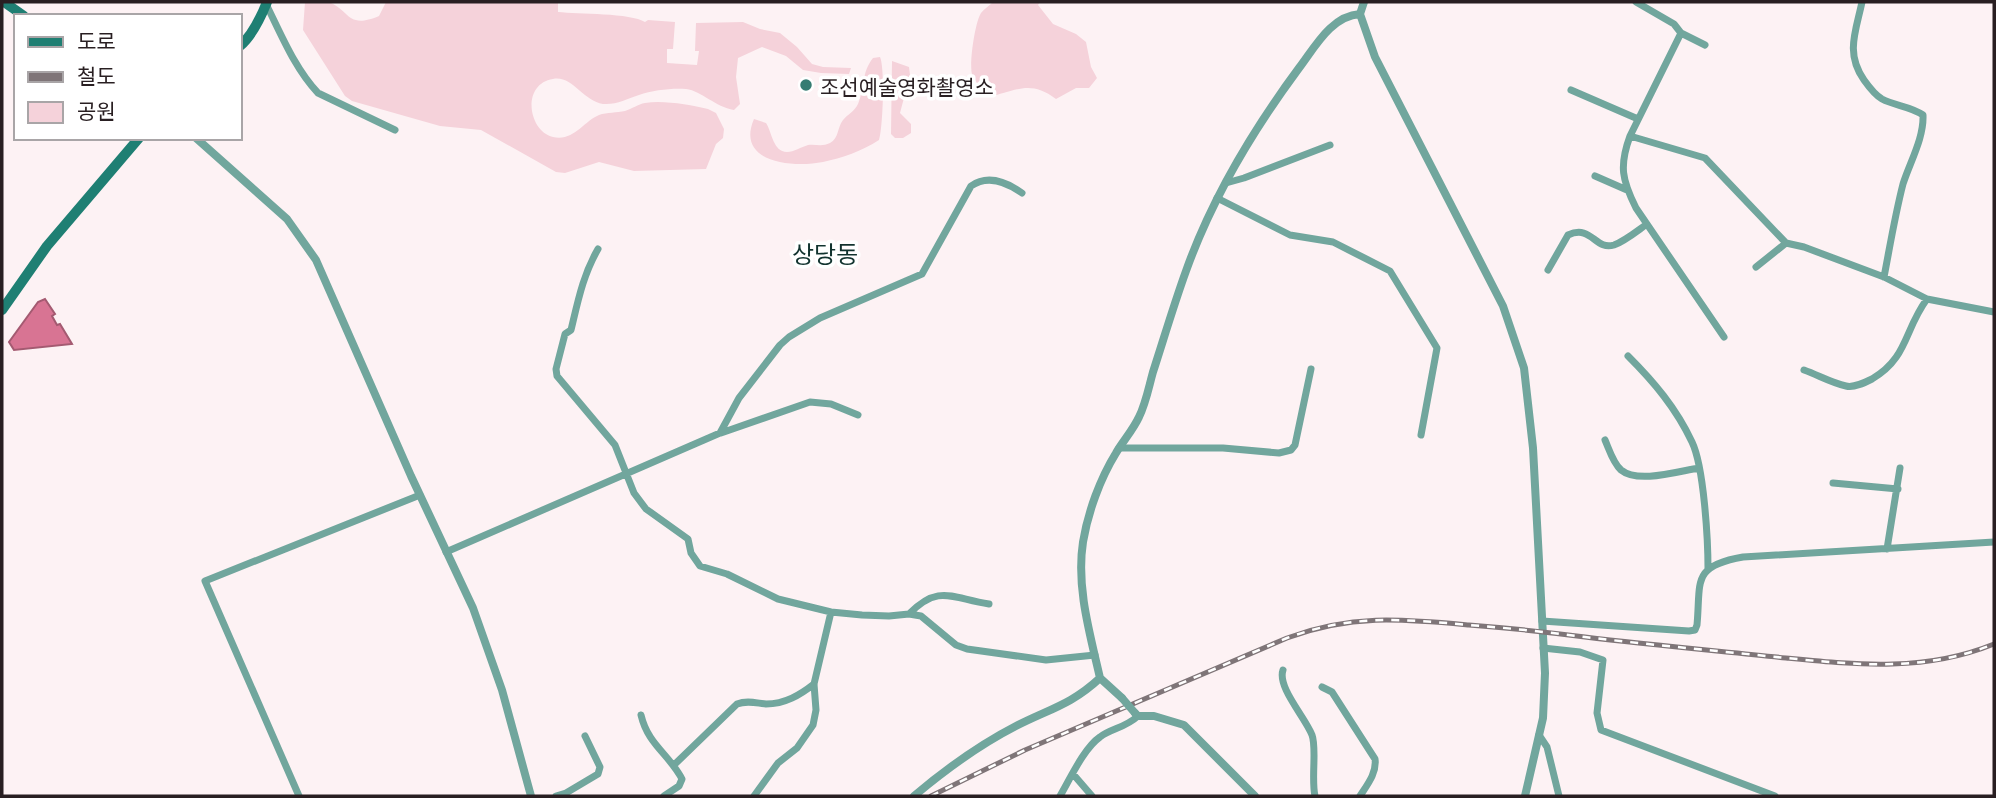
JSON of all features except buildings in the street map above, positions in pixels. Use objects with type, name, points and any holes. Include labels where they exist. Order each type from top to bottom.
[{"type":"main road","points":[[4,2],[21,14]]},
{"type":"main road","points":[[242,44],[266,3]]},
{"type":"main road","points":[[2,310],[47,246],[137,140]]},
{"type":"street","points":[[1364,2],[1360,14],[1375,57],[1503,306],[1524,368],[1529,401],[1542,621],[1544,707],[1525,796]]},
{"type":"street","points":[[1636,2],[1674,24],[1681,33],[1706,45]]},
{"type":"street","points":[[1862,2],[1852,54],[1858,72],[1882,99],[1923,115],[1923,125],[1904,181],[1884,277]]},
{"type":"street","points":[[266,3],[293,57],[309,84],[318,93],[395,130]]},
{"type":"street","points":[[1255,796],[1184,725],[1137,714],[1100,678],[1084,599],[1081,571],[1083,543],[1099,489],[1119,448],[1139,417],[1187,269],[1217,198],[1248,144],[1327,30],[1350,15],[1360,14]]},
{"type":"street","points":[[1681,33],[1630,136],[1622,170],[1627,190],[1647,224],[1724,337]]},
{"type":"street","points":[[1571,90],[1638,118]]},
{"type":"street","points":[[1630,136],[1704,158],[1786,243],[1804,247],[1884,277],[1927,299],[1994,312]]},
{"type":"street","points":[[198,140],[287,219],[316,260],[473,608],[502,690],[531,796]]},
{"type":"street","points":[[1226,183],[1330,145]]},
{"type":"street","points":[[1595,176],[1627,190]]},
{"type":"street","points":[[720,433],[739,398],[789,337],[820,318],[922,274],[971,186],[981,181],[993,180],[1022,193]]},
{"type":"street","points":[[1217,198],[1290,234],[1333,242],[1390,271],[1437,348],[1421,435]]},
{"type":"street","points":[[1548,270],[1568,235],[1585,232],[1602,244],[1614,245],[1647,224]]},
{"type":"street","points":[[1756,267],[1786,243]]},
{"type":"street","points":[[598,249],[582,283],[571,330],[565,334],[556,376],[615,445],[634,493],[646,509],[688,539],[691,553],[700,566],[727,574],[778,599],[831,612],[890,617],[909,614],[921,616],[956,645],[967,649],[1046,660],[1094,655]]},
{"type":"street","points":[[1804,370],[1848,387],[1864,383],[1880,374],[1890,368],[1899,355],[1908,332],[1927,299]]},
{"type":"street","points":[[1628,356],[1670,403],[1693,444],[1699,468],[1709,569]]},
{"type":"street","points":[[1119,448],[1215,448],[1279,453],[1292,450],[1311,369]]},
{"type":"street","points":[[446,552],[720,433],[810,402],[831,404],[859,415]]},
{"type":"street","points":[[1605,440],[1616,464],[1630,475],[1646,477],[1699,468]]},
{"type":"street","points":[[1887,549],[1900,468]]},
{"type":"street","points":[[1833,483],[1898,489]]},
{"type":"street","points":[[299,796],[205,581],[420,495]]},
{"type":"street","points":[[1542,621],[1689,631],[1697,625],[1698,590],[1702,579],[1718,561],[1743,557],[1994,542]]},
{"type":"street","points":[[909,614],[918,604],[937,595],[947,594],[989,604]]},
{"type":"street","points":[[754,796],[778,764],[809,734],[816,710],[814,684],[831,612]]},
{"type":"street","points":[[1543,648],[1580,652],[1603,660],[1597,713],[1601,730],[1775,796]]},
{"type":"street","points":[[1283,670],[1282,684],[1300,711],[1313,738],[1315,796]]},
{"type":"street","points":[[914,796],[926,792],[950,766],[986,742],[1081,695],[1100,678]]},
{"type":"street","points":[[675,764],[737,704],[743,701],[777,703],[798,696],[814,684]]},
{"type":"street","points":[[1322,687],[1332,692],[1375,759],[1373,775],[1360,796]]},
{"type":"street","points":[[1060,796],[1093,743],[1102,735],[1130,724],[1137,714]]},
{"type":"street","points":[[641,715],[644,729],[656,748],[675,764],[682,779],[678,786],[664,796]]},
{"type":"street","points":[[1539,734],[1547,747],[1559,796]]},
{"type":"street","points":[[556,796],[598,775],[600,767],[584,736]]},
{"type":"street","points":[[1073,774],[1092,796]]},
{"type":"green space","points":[[305,2],[328,2],[354,20],[360,21],[379,16],[386,2],[558,2],[558,12],[617,15],[645,22],[675,22],[673,49],[667,49],[667,63],[697,65],[699,51],[695,51],[696,23],[743,22],[780,33],[812,64],[851,68],[849,74],[803,70],[786,56],[762,47],[738,58],[736,77],[740,104],[734,110],[686,89],[644,93],[617,103],[603,104],[589,98],[566,81],[553,79],[536,89],[532,108],[538,126],[553,137],[567,137],[599,115],[625,111],[652,102],[677,103],[708,109],[716,113],[724,129],[723,138],[716,144],[706,169],[634,171],[599,162],[565,173],[556,172],[481,130],[440,126],[352,101],[345,96],[303,30]]},
{"type":"green space","points":[[993,2],[1040,2],[1038,5],[1053,24],[1076,34],[1086,42],[1091,67],[1097,78],[1089,88],[1076,88],[1056,99],[1038,89],[1030,88],[988,97],[973,77],[971,62],[979,18]]},
{"type":"green space","points":[[880,57],[883,98],[879,140],[845,156],[811,164],[783,163],[770,159],[760,154],[753,145],[750,134],[754,119],[766,123],[776,145],[782,151],[790,152],[808,145],[830,143],[843,120],[858,104],[869,64],[873,58]]},
{"type":"green space","points":[[892,61],[909,67],[910,75],[900,113],[911,124],[911,133],[903,138],[895,138],[891,134]]},
{"type":"shaded area","points":[[45,299],[55,314],[52,316],[57,325],[60,324],[72,344],[14,350],[9,342],[38,302]]},
{"type":"railway","points":[[931,796],[1025,750],[1287,638],[1333,625],[1377,620],[1445,623],[1865,664],[1917,663],[1943,659],[1994,644]]},
{"type":"place","name":"조선예술영화촬영소","points":[[806,85]]},
{"type":"district","name":"상당동","points":[[825,252]]}]
